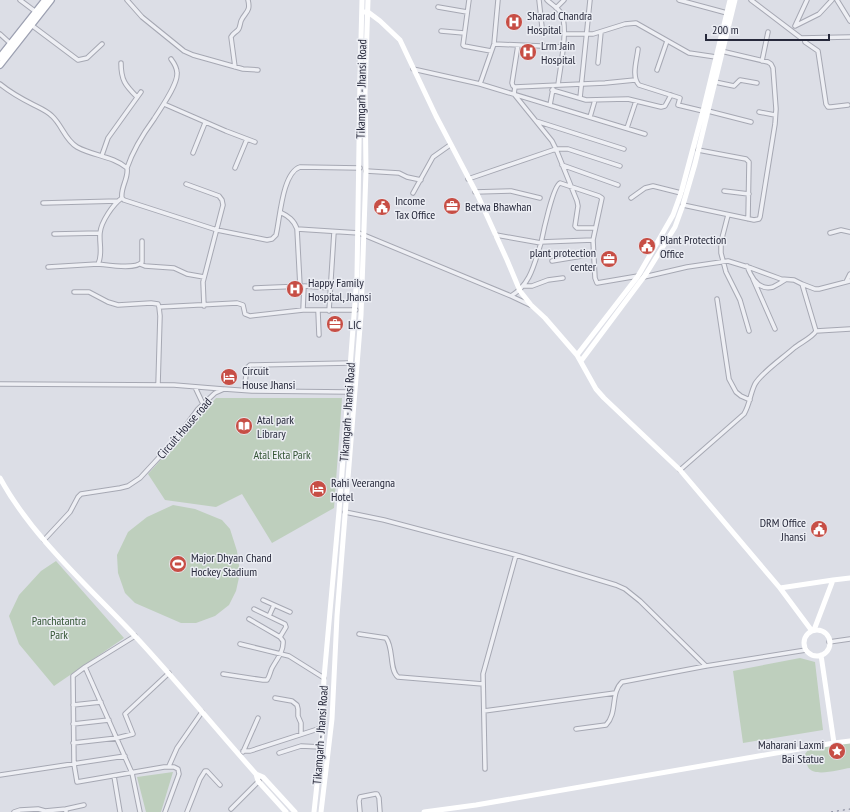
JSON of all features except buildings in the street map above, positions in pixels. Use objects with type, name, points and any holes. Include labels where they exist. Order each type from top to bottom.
[{"type":"main road","points":[[0,65],[30,24],[36,12],[45,0]]},
{"type":"main road","points":[[0,57],[51,0]]},
{"type":"street","points":[[20,0],[36,12]]},
{"type":"street","points":[[127,0],[142,17],[184,51],[235,67],[248,70],[258,70]]},
{"type":"street","points":[[235,67],[231,37],[239,28],[242,19],[248,12],[248,0]]},
{"type":"street","points":[[362,0],[365,12],[388,28],[400,40],[413,70],[531,305]]},
{"type":"street","points":[[365,12],[368,0]]},
{"type":"street","points":[[469,0],[463,42],[464,46],[491,51]]},
{"type":"street","points":[[480,84],[494,44],[498,0]]},
{"type":"street","points":[[539,0],[542,27]]},
{"type":"street","points":[[547,0],[561,12],[564,34],[563,47],[555,85],[552,90],[550,105]]},
{"type":"street","points":[[556,8],[564,0]]},
{"type":"street","points":[[580,98],[590,0]]},
{"type":"street","points":[[679,0],[727,13]]},
{"type":"street","points":[[705,111],[715,82],[730,0]]},
{"type":"street","points":[[577,355],[640,277],[653,264],[675,226],[695,164],[716,57],[720,51],[735,0]]},
{"type":"street","points":[[751,0],[794,28],[798,36],[804,38],[850,37]]},
{"type":"street","points":[[794,28],[807,0]]},
{"type":"street","points":[[794,28],[819,14],[832,0]]},
{"type":"street","points":[[837,0],[850,21]]},
{"type":"street","points":[[438,7],[467,12]]},
{"type":"street","name":"Tikamgarh - Jhansi Road","points":[[361,234],[360,72],[365,12]]},
{"type":"street","name":"Tikamgarh - Jhansi Road","points":[[321,812],[332,718],[337,616],[355,392],[361,234],[366,171],[365,12]]},
{"type":"street","points":[[564,34],[586,35],[625,24],[636,23],[689,53],[716,57]]},
{"type":"street","points":[[30,24],[78,60],[87,58],[102,44]]},
{"type":"street","points":[[441,31],[464,33]]},
{"type":"street","points":[[598,64],[601,32]]},
{"type":"street","points":[[762,61],[768,32]]},
{"type":"street","points":[[0,34],[11,44]]},
{"type":"street","points":[[804,38],[806,43],[818,51],[826,104],[831,107],[848,105]]},
{"type":"street","points":[[657,70],[666,41]]},
{"type":"street","points":[[494,44],[563,47]]},
{"type":"street","points":[[518,45],[512,83],[515,87],[514,94],[556,149],[578,206],[575,226],[577,228],[595,228]]},
{"type":"street","points":[[638,49],[634,75],[639,85],[680,98],[678,105],[751,122]]},
{"type":"street","points":[[683,205],[748,219],[757,220],[760,217],[773,140],[775,115],[773,68],[771,64],[762,61],[720,51]]},
{"type":"street","points":[[171,59],[175,64],[178,73],[175,83],[164,104],[131,156],[127,168],[128,174],[121,193],[122,198],[127,202],[216,230],[267,240],[272,239],[276,235],[281,203],[290,176],[296,168],[360,168]]},
{"type":"street","points":[[121,63],[123,82],[137,97]]},
{"type":"street","points":[[413,70],[480,84],[645,134]]},
{"type":"street","points":[[360,72],[366,72]]},
{"type":"street","points":[[515,87],[636,80]]},
{"type":"street","points":[[715,82],[733,86],[735,86],[740,80],[757,83]]},
{"type":"street","points":[[0,84],[16,95],[52,115],[76,147],[122,163],[127,168]]},
{"type":"street","points":[[552,90],[580,98],[595,100],[620,99],[664,107],[670,95]]},
{"type":"street","points":[[102,155],[108,138],[141,92]]},
{"type":"street","points":[[590,117],[595,100]]},
{"type":"street","points":[[627,128],[636,101]]},
{"type":"street","points":[[164,104],[205,123],[255,142]]},
{"type":"street","points":[[759,112],[775,115]]},
{"type":"street","points":[[580,361],[640,277],[669,224],[681,193],[688,162],[703,120]]},
{"type":"street","points":[[535,121],[624,148]]},
{"type":"street","points":[[193,153],[205,123]]},
{"type":"street","points":[[235,168],[246,139]]},
{"type":"street","points":[[413,193],[433,157],[450,144]]},
{"type":"street","points":[[468,179],[556,149],[568,149],[620,166]]},
{"type":"street","points":[[698,150],[748,160],[750,165],[748,219]]},
{"type":"street","points":[[360,157],[366,156]]},
{"type":"street","points":[[688,162],[695,164]]},
{"type":"street","points":[[562,165],[618,185]]},
{"type":"street","points":[[366,171],[399,173],[407,177],[420,180]]},
{"type":"street","points":[[511,296],[522,288],[530,275],[541,243],[557,186],[560,183],[601,197],[602,200],[593,240],[595,278],[597,283],[640,277],[723,261],[746,266],[781,280],[794,280],[815,289],[848,281],[850,274]]},
{"type":"street","points":[[186,184],[219,196],[223,205],[204,277],[204,306]]},
{"type":"street","points":[[631,198],[645,188],[652,186],[681,193]]},
{"type":"street","points":[[475,192],[503,191],[540,198]]},
{"type":"street","points":[[724,191],[749,194]]},
{"type":"street","points":[[98,264],[100,260],[100,233],[102,225],[118,201],[122,198]]},
{"type":"street","points":[[43,203],[118,201]]},
{"type":"street","points":[[280,212],[288,216],[293,221],[297,229],[303,310]]},
{"type":"street","points":[[728,214],[720,247],[728,277],[740,300],[749,331]]},
{"type":"street","points":[[297,229],[361,234],[531,305],[545,318],[577,355],[596,389],[604,398],[680,470],[780,588],[813,631],[823,632],[828,638],[828,650],[821,655],[813,655],[806,650],[804,646],[805,637],[813,631],[833,580]]},
{"type":"street","points":[[830,232],[841,230],[850,232]]},
{"type":"street","points":[[330,311],[334,232]]},
{"type":"street","points":[[54,234],[100,233]]},
{"type":"street","points":[[496,235],[541,243],[593,240]]},
{"type":"street","points":[[140,264],[142,258],[142,241]]},
{"type":"street","points":[[552,261],[594,254]]},
{"type":"street","points":[[48,267],[98,264],[128,266],[140,264],[145,266],[174,268],[187,274],[204,277]]},
{"type":"street","points":[[746,266],[775,329]]},
{"type":"street","points":[[522,288],[548,280],[563,278]]},
{"type":"street","points":[[753,279],[758,284],[768,287],[773,287],[786,280]]},
{"type":"street","points":[[802,284],[816,331]]},
{"type":"street","points":[[255,288],[302,286],[330,288]]},
{"type":"street","points":[[74,292],[89,292],[108,302],[118,305],[151,303],[155,303],[159,306],[241,304],[245,314],[250,316],[303,310],[358,310]]},
{"type":"street","points":[[717,299],[729,379],[736,392],[750,400]]},
{"type":"street","points":[[158,385],[159,306]]},
{"type":"street","name":"Tikamgarh - Jhansi Road","points":[[314,812],[321,747],[324,678],[336,549],[350,363],[358,310]]},
{"type":"street","points":[[318,311],[319,335]]},
{"type":"street","points":[[680,470],[744,414],[753,389],[759,378],[801,343],[812,336],[816,331],[850,329]]},
{"type":"street","points":[[244,390],[247,368],[250,365],[350,363]]},
{"type":"street","points":[[0,384],[158,385],[224,389]]},
{"type":"street","points":[[195,387],[203,404]]},
{"type":"street","name":"Circuit House road","points":[[44,540],[65,518],[81,494],[128,486],[140,478],[176,439],[203,404],[215,393],[224,389],[355,392]]},
{"type":"street","points":[[0,478],[12,499],[44,540],[241,753],[256,774],[258,781],[284,811]]},
{"type":"street","points":[[345,512],[384,520],[516,555],[584,574],[616,585],[625,589],[640,601],[706,666]]},
{"type":"street","points":[[336,549],[343,549]]},
{"type":"street","points":[[485,769],[484,674],[516,555]]},
{"type":"street","points":[[780,588],[850,578]]},
{"type":"street","points":[[264,600],[290,612]]},
{"type":"street","points":[[269,616],[274,605]]},
{"type":"street","points":[[254,609],[285,624],[286,627],[280,637]]},
{"type":"street","points":[[223,674],[268,680],[272,667],[281,653],[284,643],[280,637],[250,619]]},
{"type":"street","points":[[359,634],[386,638],[389,643],[394,672],[398,677],[483,684]]},
{"type":"street","points":[[134,636],[73,676],[73,743],[77,782],[169,766],[174,767],[178,769],[179,774],[165,812]]},
{"type":"street","points":[[829,642],[850,639]]},
{"type":"street","points":[[240,644],[281,653],[295,658],[324,678]]},
{"type":"street","points":[[576,729],[606,725],[609,722],[612,714],[615,693],[618,686],[622,682],[706,666],[806,650]]},
{"type":"street","points":[[821,655],[834,744]]},
{"type":"street","points":[[85,667],[132,773],[140,812]]},
{"type":"street","points":[[73,743],[117,738],[133,734],[125,714],[169,674]]},
{"type":"street","points":[[484,712],[615,693]]},
{"type":"street","points":[[275,698],[297,704],[298,716],[301,723],[301,734]]},
{"type":"street","points":[[73,705],[101,702]]},
{"type":"street","points":[[169,766],[177,748],[202,712]]},
{"type":"street","points":[[241,753],[258,718]]},
{"type":"street","points":[[73,724],[109,720]]},
{"type":"street","points":[[241,753],[321,728]]},
{"type":"street","points":[[424,812],[476,805],[850,741]]},
{"type":"street","points":[[279,753],[301,746],[321,747]]},
{"type":"street","points":[[0,775],[125,756]]},
{"type":"street","points":[[186,812],[205,771],[207,771],[220,785]]},
{"type":"street","points":[[256,774],[263,777],[295,812]]},
{"type":"street","points":[[114,776],[120,812]]},
{"type":"street","points":[[231,809],[263,777]]},
{"type":"street","points":[[360,812],[360,797],[375,794],[377,794],[379,798],[380,812]]},
{"type":"street","points":[[14,812],[20,810],[38,809],[45,811],[66,810],[84,806]]},
{"type":"green space","name":"Atal Ekta Park","points":[[216,398],[342,398],[334,508],[272,543],[242,494],[216,507],[165,500],[148,474]]},
{"type":"green space","name":"Major Dhyan Chand Hockey Stadium","points":[[173,505],[195,509],[222,520],[230,529],[237,551],[240,573],[236,591],[229,605],[215,616],[196,623],[181,623],[135,603],[125,593],[118,573],[117,555],[128,532],[147,517]]},
{"type":"green space","name":"Panchatantra Park","points":[[56,561],[124,638],[54,686],[19,644],[9,616],[19,595],[41,571]]},
{"type":"green space","points":[[800,658],[815,662],[823,730],[743,743],[733,671]]},
{"type":"green space","points":[[850,743],[850,768],[816,772],[808,767],[805,754],[809,749]]},
{"type":"green space","points":[[173,772],[161,812],[146,812],[137,777]]},
{"type":"railway","points":[[831,812],[850,809]]},
{"type":"place","name":"Sharad Chandra Hospital","points":[[514,22]]},
{"type":"place","name":"Lrm Jain Hospital","points":[[528,52]]},
{"type":"place","name":"Betwa Bhawhan","points":[[452,206]]},
{"type":"place","name":"Income Tax Office","points":[[382,207]]},
{"type":"place","name":"Plant Protection Office","points":[[647,246]]},
{"type":"place","name":"plant protection center","points":[[609,259]]},
{"type":"place","name":"Happy Family Hospital, Jhansi","points":[[295,289]]},
{"type":"place","name":"LIC","points":[[335,324]]},
{"type":"place","name":"Circuit House Jhansi","points":[[229,377]]},
{"type":"place","name":"Atal park Library","points":[[244,426]]},
{"type":"place","name":"Rahi Veerangna Hotel","points":[[318,489]]},
{"type":"place","name":"DRM Office Jhansi","points":[[819,529]]},
{"type":"place","name":"Major Dhyan Chand Hockey Stadium","points":[[178,564]]},
{"type":"place","name":"Maharani Laxmi Bai Statue","points":[[837,751]]}]
